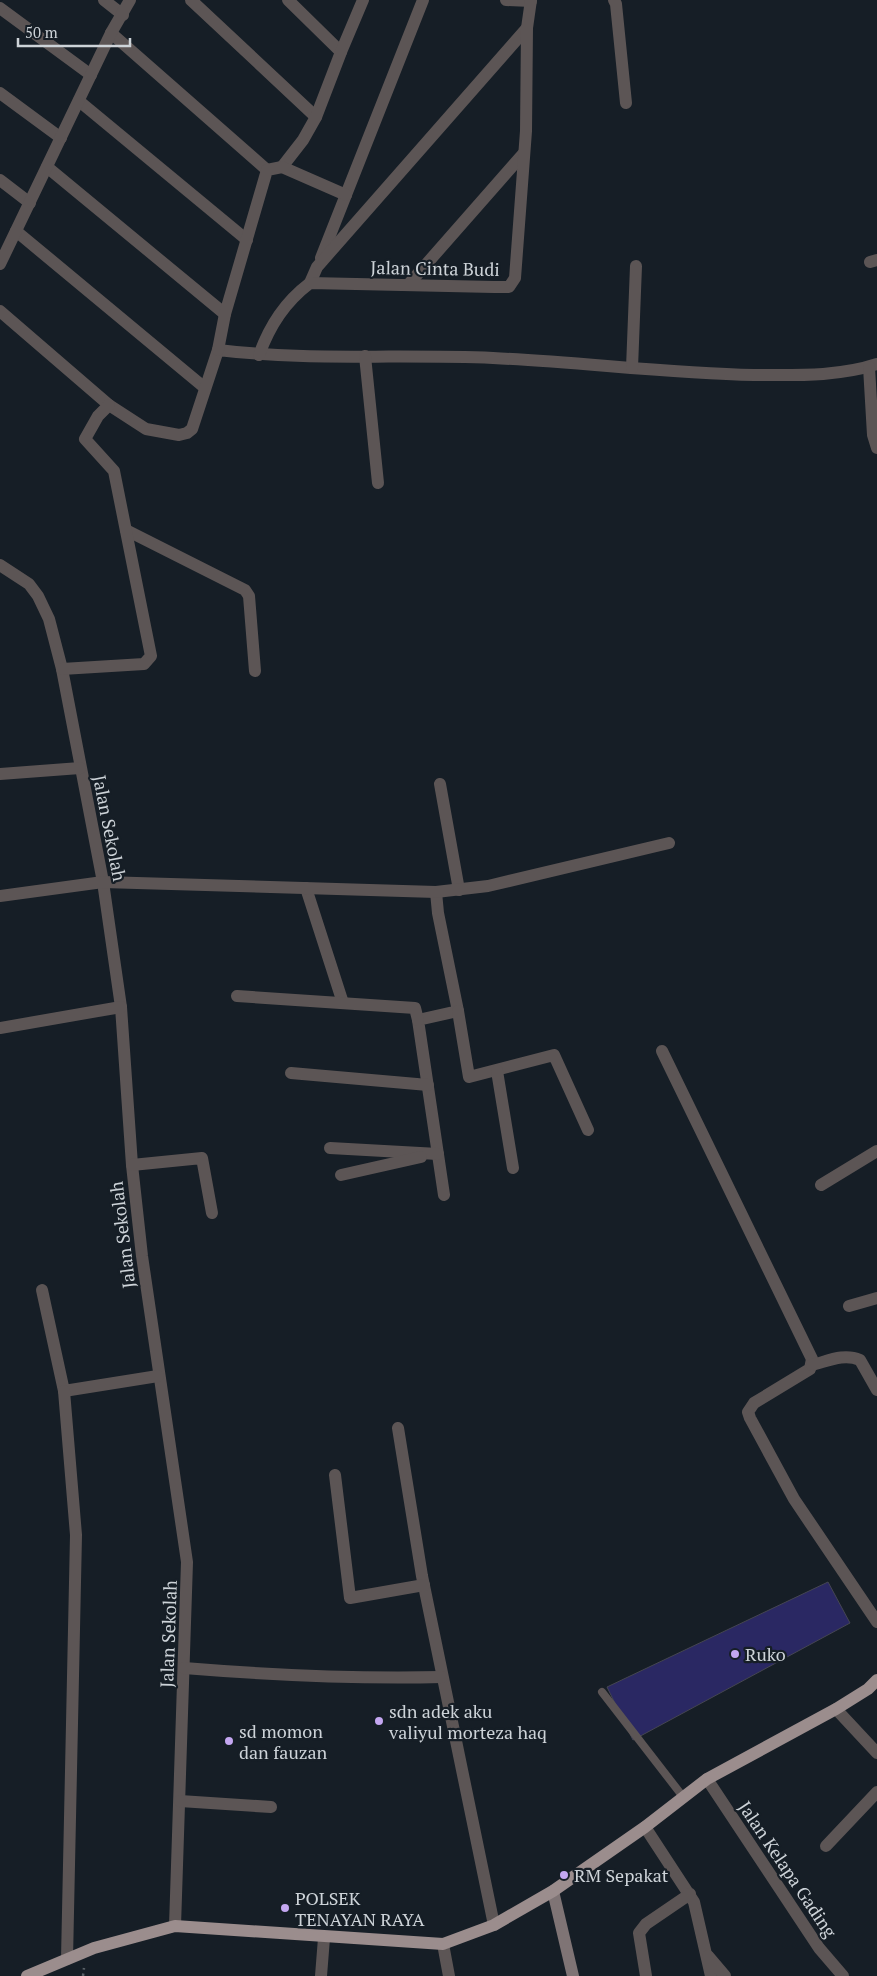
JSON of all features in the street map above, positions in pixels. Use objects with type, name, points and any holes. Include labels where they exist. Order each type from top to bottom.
[{"type":"main road","points":[[27,1976],[102,1946],[175,1926],[324,1938],[443,1944],[494,1925],[553,1891],[645,1827],[708,1779],[836,1709],[868,1689],[877,1680]]},
{"type":"main road","points":[[553,1891],[573,1976]]},
{"type":"street","points":[[104,0],[122,14]]},
{"type":"street","points":[[0,264],[110,34],[130,0]]},
{"type":"street","points":[[191,0],[316,117]]},
{"type":"street","points":[[288,0],[341,52]]},
{"type":"street","points":[[282,167],[303,140],[316,117],[363,0]]},
{"type":"street","points":[[259,355],[270,327],[292,297],[310,283],[423,0]]},
{"type":"street","points":[[506,0],[531,0]]},
{"type":"street","name":"Jalan Cinta Budi","points":[[310,283],[502,287],[509,287],[512,284],[515,278],[524,153],[527,28],[531,0]]},
{"type":"street","points":[[614,0],[616,4],[626,102]]},
{"type":"street","points":[[0,8],[91,76]]},
{"type":"street","points":[[317,267],[527,28]]},
{"type":"street","points":[[110,34],[267,170]]},
{"type":"street","points":[[0,94],[61,138]]},
{"type":"street","points":[[79,101],[247,240]]},
{"type":"street","points":[[408,285],[524,153]]},
{"type":"street","points":[[48,167],[225,314]]},
{"type":"street","points":[[267,170],[282,167],[346,194]]},
{"type":"street","points":[[0,311],[109,405],[146,429],[179,435],[187,434],[192,428],[218,350],[225,314],[267,170]]},
{"type":"street","points":[[0,180],[30,203]]},
{"type":"street","points":[[16,230],[205,388]]},
{"type":"street","points":[[632,368],[636,266]]},
{"type":"street","points":[[218,350],[259,355],[494,358],[632,368],[778,375],[847,372],[873,365],[873,435],[877,448]]},
{"type":"street","points":[[365,356],[378,483]]},
{"type":"street","points":[[62,669],[144,664],[149,660],[114,472],[85,439],[98,416],[109,405]]},
{"type":"street","points":[[126,530],[246,590],[255,670]]},
{"type":"street","name":"Jalan Sekolah","points":[[0,565],[29,584],[38,596],[49,619],[62,669],[103,882],[120,1007],[132,1165],[158,1376],[187,1562],[175,1926]]},
{"type":"street","points":[[0,774],[80,768]]},
{"type":"street","points":[[440,784],[459,890]]},
{"type":"street","points":[[0,896],[103,882],[436,892],[488,886],[670,843]]},
{"type":"street","points":[[306,888],[343,1003]]},
{"type":"street","points":[[436,892],[438,913],[451,967],[469,1077],[554,1055],[588,1130]]},
{"type":"street","points":[[237,996],[414,1008],[418,1020],[444,1195]]},
{"type":"street","points":[[0,1028],[120,1007]]},
{"type":"street","points":[[418,1020],[458,1011]]},
{"type":"street","points":[[662,1050],[812,1359],[810,1369],[754,1403],[748,1412],[794,1499],[877,1622]]},
{"type":"street","points":[[498,1071],[513,1168]]},
{"type":"street","points":[[291,1073],[428,1085]]},
{"type":"street","points":[[330,1148],[438,1154]]},
{"type":"street","points":[[821,1185],[877,1151]]},
{"type":"street","points":[[341,1174],[438,1154]]},
{"type":"street","points":[[132,1165],[202,1158],[212,1213]]},
{"type":"street","points":[[42,1290],[64,1391],[76,1536],[67,1959]]},
{"type":"street","points":[[849,1306],[877,1298]]},
{"type":"street","points":[[812,1365],[843,1356],[856,1358],[860,1360],[877,1390]]},
{"type":"street","points":[[64,1391],[158,1376]]},
{"type":"street","points":[[398,1428],[424,1585],[494,1925]]},
{"type":"street","points":[[335,1475],[350,1598],[424,1585]]},
{"type":"street","points":[[184,1668],[244,1673],[376,1678],[442,1677]]},
{"type":"street","points":[[836,1709],[877,1753]]},
{"type":"street","name":"Jalan Kelapa Gading","points":[[708,1779],[819,1948],[842,1976]]},
{"type":"street","points":[[826,1846],[877,1792]]},
{"type":"street","points":[[180,1801],[271,1807]]},
{"type":"street","points":[[645,1827],[690,1894],[711,1976]]},
{"type":"street","points":[[646,1976],[639,1933],[646,1924],[690,1894]]},
{"type":"street","points":[[321,1976],[324,1938]]},
{"type":"street","points":[[443,1944],[449,1976]]},
{"type":"street","points":[[706,1954],[725,1976]]},
{"type":"lane","points":[[602,1692],[684,1798]]},
{"type":"building","name":"Ruko","points":[[828,1582],[850,1623],[633,1740],[607,1687]]},
{"type":"place","name":"Ruko","points":[[735,1654]]},
{"type":"place","name":"sdn adek aku valiyul morteza haq","points":[[379,1721]]},
{"type":"place","name":"sd momon dan fauzan","points":[[229,1741]]},
{"type":"place","name":"RM Sepakat","points":[[564,1875]]},
{"type":"place","name":"POLSEK TENAYAN RAYA","points":[[285,1908]]}]
